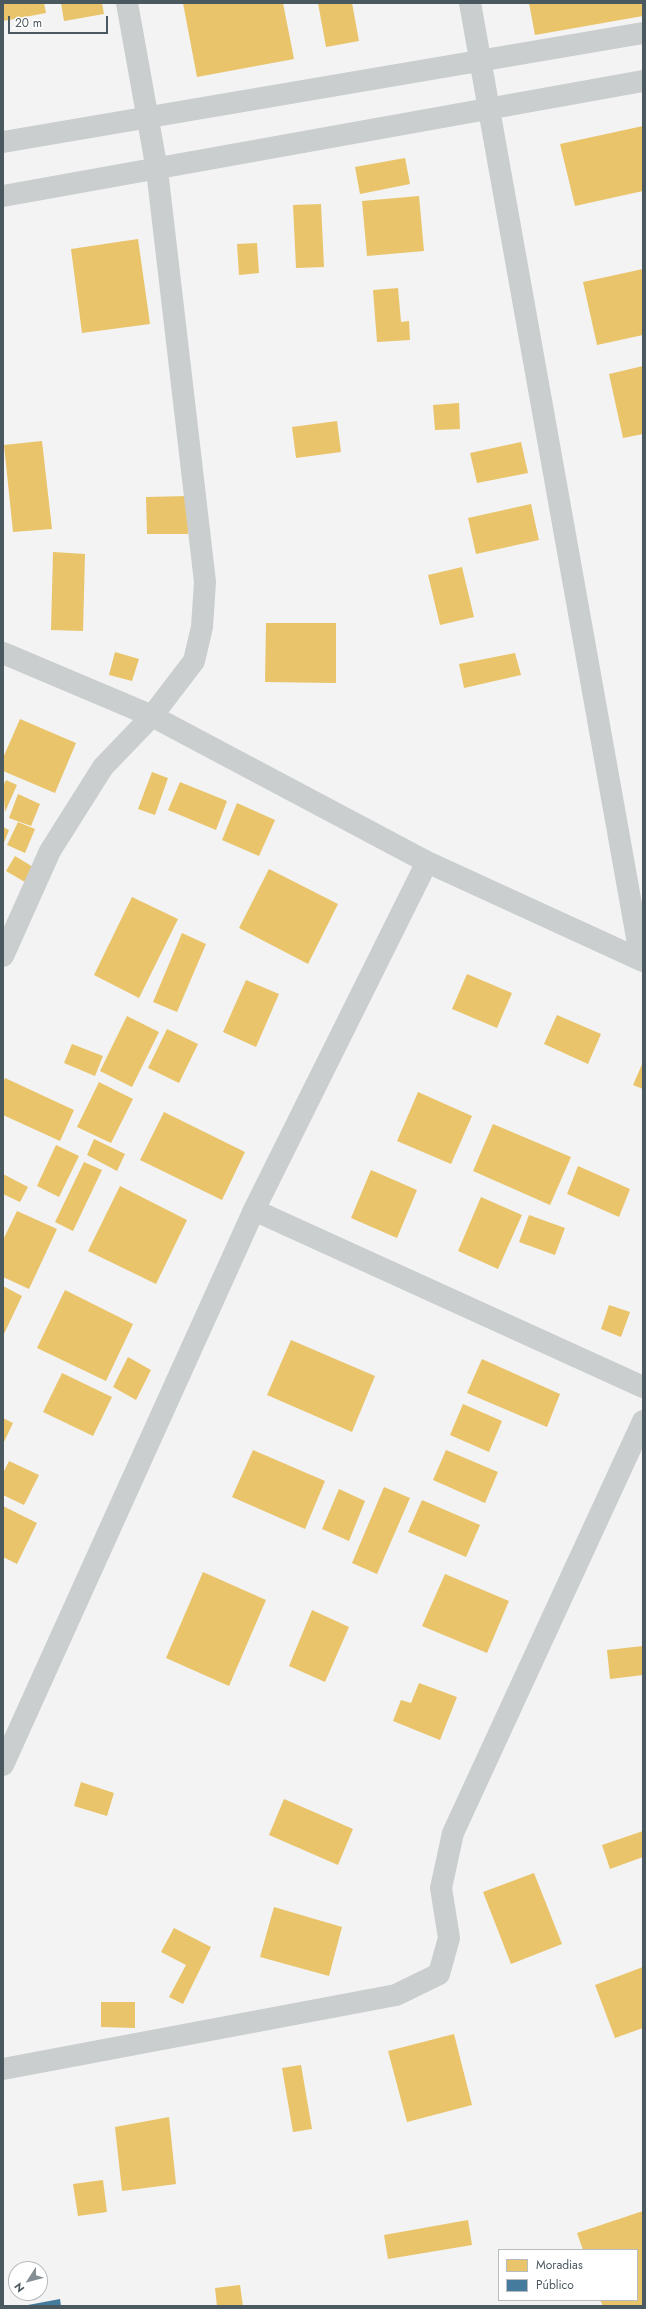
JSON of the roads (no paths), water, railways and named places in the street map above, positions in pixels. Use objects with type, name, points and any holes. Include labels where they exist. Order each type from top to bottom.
[{"type":"street","points":[[3,956],[50,851],[103,767],[152,716],[194,661],[202,627],[205,582],[157,170],[149,116],[127,3]]},
{"type":"street","points":[[470,3],[479,62],[490,108],[642,960]]},
{"type":"street","points":[[3,142],[643,33]]},
{"type":"street","points":[[3,196],[157,170],[643,81]]},
{"type":"street","points":[[3,653],[152,716],[426,862],[642,960]]},
{"type":"street","points":[[3,1765],[254,1210],[426,862]]},
{"type":"street","points":[[254,1210],[643,1387]]},
{"type":"street","points":[[3,2069],[396,1995],[439,1974],[449,1938],[441,1888],[453,1833],[643,1421]]}]
